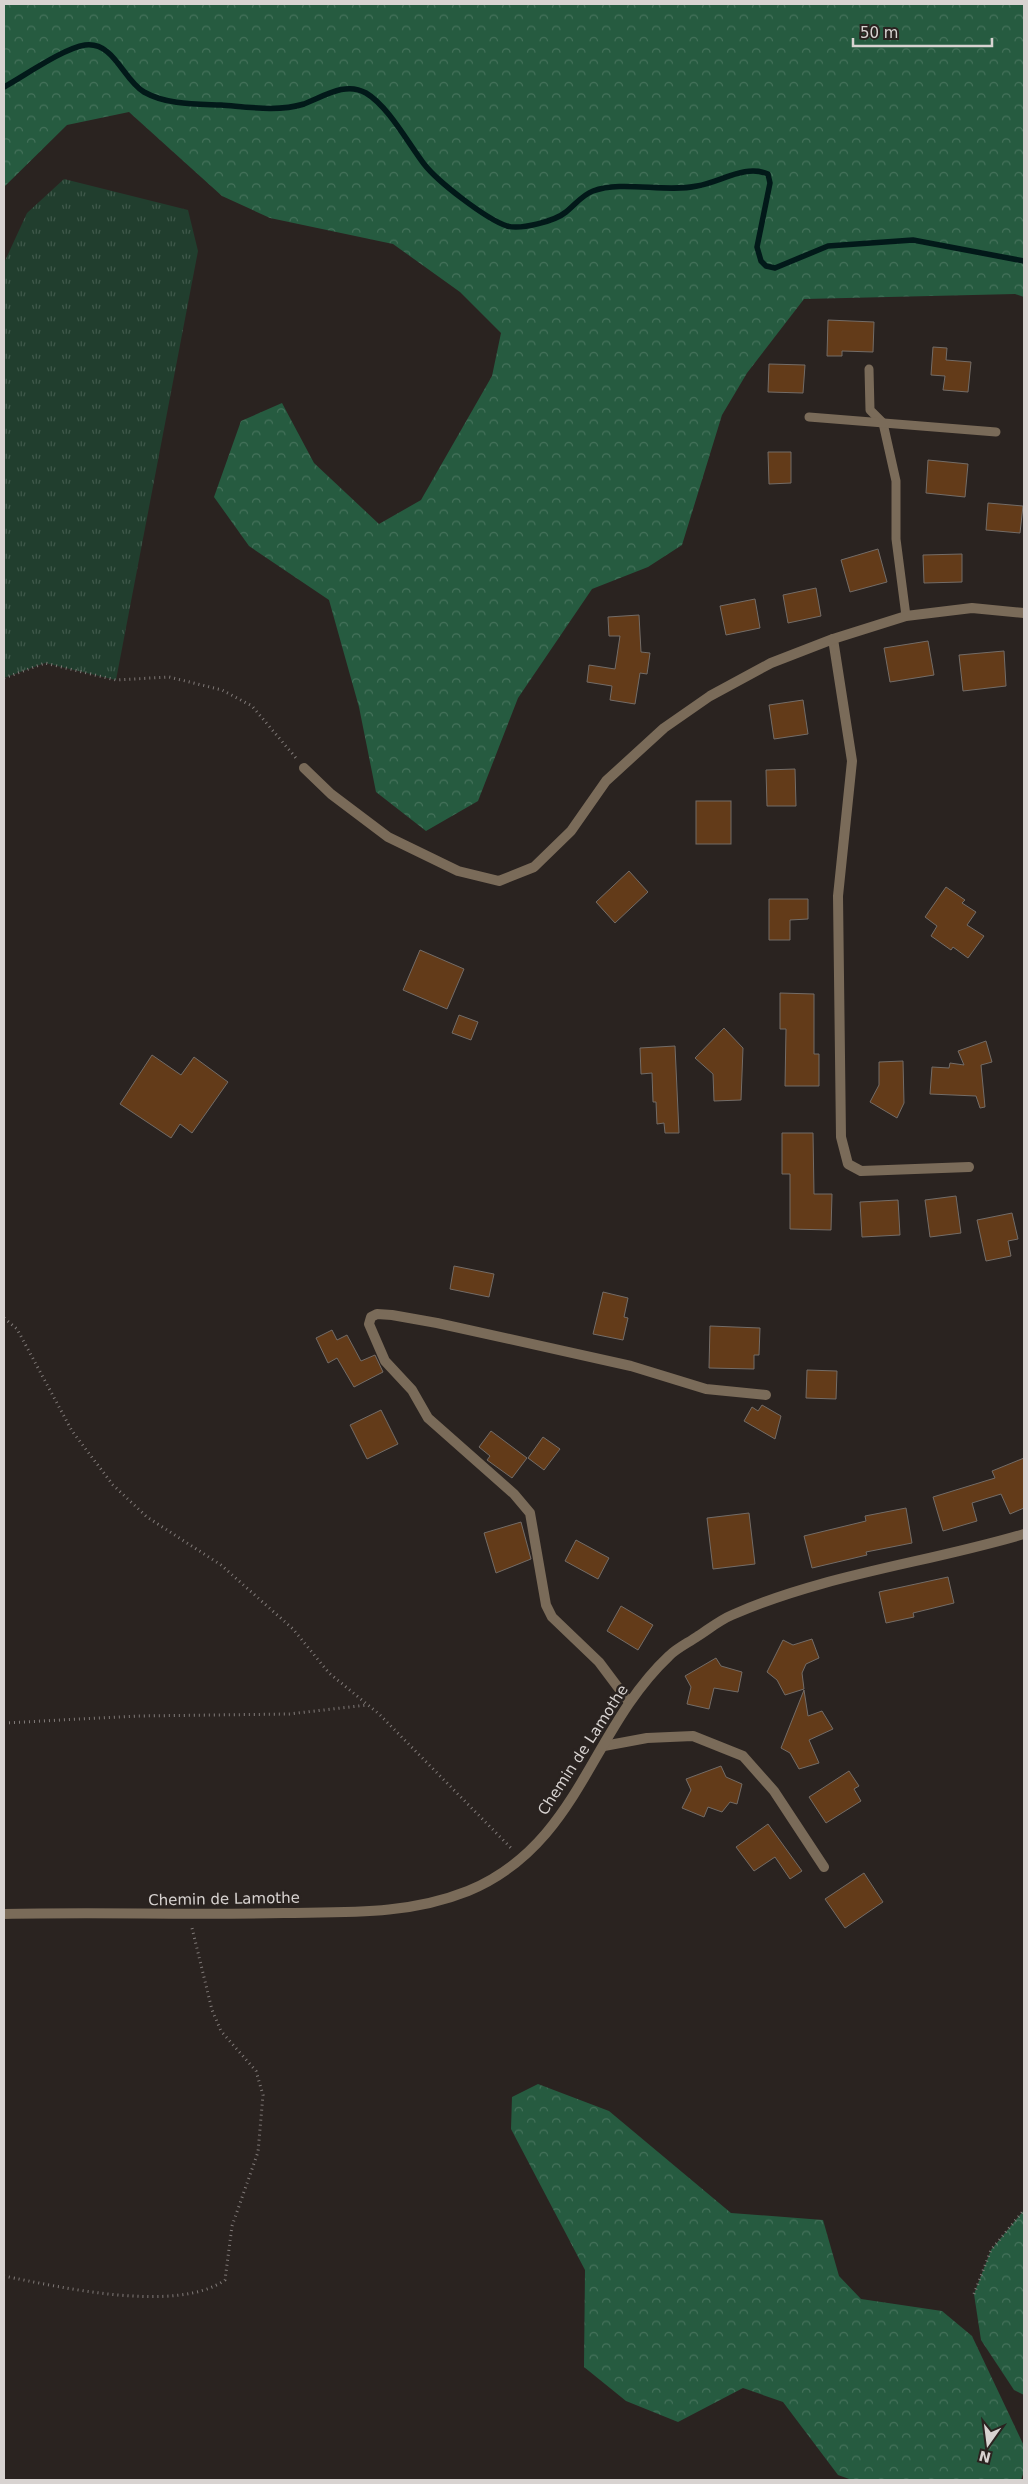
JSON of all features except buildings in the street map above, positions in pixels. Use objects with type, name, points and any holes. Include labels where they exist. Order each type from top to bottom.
[{"type":"street","points":[[304,768],[330,794],[388,837],[458,871],[499,881],[534,867],[571,831],[606,781],[675,720],[710,696],[771,662],[833,639],[906,616],[972,608],[1024,613]]},
{"type":"street","points":[[833,639],[852,760],[838,896],[841,1137],[848,1164],[861,1171],[969,1167]]},
{"type":"street","points":[[629,1702],[599,1662],[552,1617],[546,1605],[530,1513],[514,1494],[428,1418],[412,1390],[385,1361],[369,1324],[371,1318],[377,1314],[392,1315],[437,1323],[631,1366],[706,1389],[766,1395]]},
{"type":"street","name":"Chemin de Lamothe","points":[[4,1914],[188,1915],[364,1912],[415,1908],[483,1884],[522,1859],[543,1838],[574,1798],[629,1702],[670,1655],[730,1616],[830,1580],[992,1544],[1024,1534]]},
{"type":"street","points":[[604,1746],[647,1738],[693,1736],[743,1756],[774,1791],[824,1868]]},
{"type":"lane","points":[[869,369],[870,410],[883,423],[896,481],[896,539],[906,616]]},
{"type":"lane","points":[[809,417],[996,432]]},
{"type":"path","points":[[4,678],[45,663],[116,680],[169,677],[222,690],[252,706],[304,768]]},
{"type":"path","points":[[4,1318],[17,1329],[72,1431],[114,1485],[147,1517],[221,1565],[293,1630],[330,1673],[368,1705],[522,1859]]},
{"type":"path","points":[[4,1723],[138,1716],[289,1714],[368,1705]]},
{"type":"path","points":[[4,2276],[94,2294],[184,2295],[212,2288],[225,2280],[232,2226],[258,2152],[263,2095],[256,2071],[221,2031],[212,2010],[188,1915]]},
{"type":"path","points":[[974,2294],[990,2250],[1024,2210]]},
{"type":"green space","points":[[4,4],[1024,4],[1024,297],[1015,294],[804,299],[747,373],[722,415],[682,545],[648,567],[592,589],[518,698],[478,801],[426,831],[376,792],[359,707],[329,600],[249,546],[214,497],[241,421],[282,403],[314,463],[379,524],[421,500],[492,376],[501,333],[460,292],[393,244],[270,218],[222,196],[129,112],[67,125],[4,187]]},
{"type":"green space","points":[[64,179],[188,210],[198,251],[116,680],[45,663],[4,678],[4,263],[27,213]]},
{"type":"green space","points":[[538,2084],[609,2111],[731,2213],[823,2220],[839,2276],[861,2299],[942,2311],[972,2336],[1024,2446],[1024,2471],[1021,2480],[852,2480],[838,2475],[783,2402],[743,2388],[678,2422],[626,2401],[584,2367],[585,2270],[511,2129],[512,2097]]},
{"type":"green space","points":[[1024,2210],[1024,2395],[1014,2390],[981,2340],[974,2294],[991,2250]]},
{"type":"waterway","points":[[4,87],[66,51],[85,45],[95,45],[111,55],[130,79],[144,92],[172,102],[252,108],[284,108],[304,104],[342,89],[358,90],[366,93],[382,107],[431,172],[475,208],[507,226],[529,226],[554,219],[566,212],[589,193],[604,188],[630,186],[685,188],[706,184],[742,172],[759,171],[768,174],[770,183],[757,247],[761,261],[766,266],[775,268],[828,246],[913,240],[1024,261]]}]
